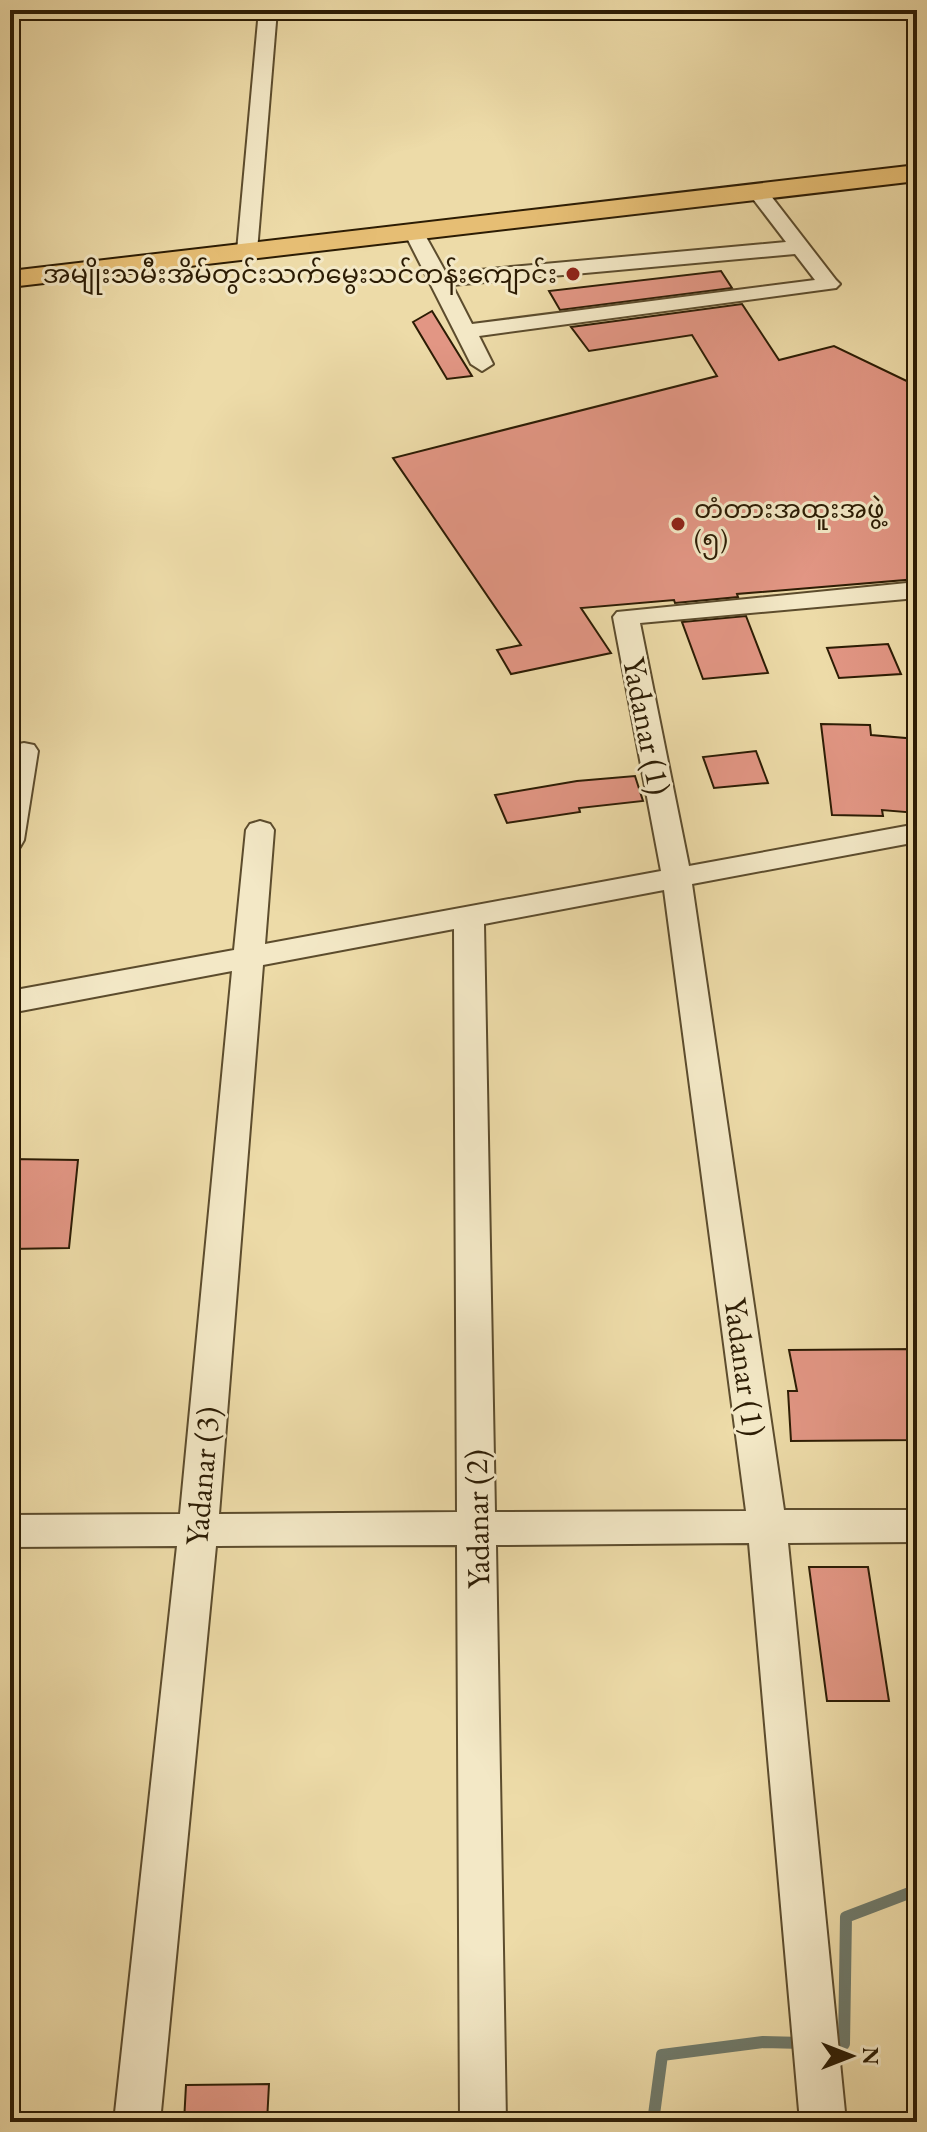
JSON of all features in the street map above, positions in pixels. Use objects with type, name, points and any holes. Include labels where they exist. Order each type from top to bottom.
[{"type":"main road","points":[[10,279],[917,173]]},
{"type":"main road","points":[[861,181],[917,194]]},
{"type":"street","points":[[247,251],[268,10]]},
{"type":"street","points":[[467,331],[829,284],[757,191]]},
{"type":"street","points":[[413,230],[482,364]]},
{"type":"street","points":[[438,280],[799,247]]},
{"type":"street","name":"Yadanar (1)","points":[[823,2122],[767,1527],[677,879],[626,617],[917,590]]},
{"type":"street","points":[[10,840],[24,751]]},
{"type":"street","name":"Yadanar (3)","points":[[137,2122],[198,1530],[260,830]]},
{"type":"street","points":[[10,1002],[917,833]]},
{"type":"street","name":"Yadanar (2)","points":[[469,917],[483,2122]]},
{"type":"street","points":[[10,1531],[917,1526]]},
{"type":"building","points":[[721,271],[732,288],[560,310],[549,291]]},
{"type":"building","name":"တံတားအထူးအဖွဲ့ (၅)","points":[[742,304],[779,360],[834,346],[915,385],[917,579],[737,594],[738,597],[675,603],[674,600],[581,608],[611,653],[511,674],[497,650],[521,645],[393,458],[717,376],[692,335],[589,351],[571,327]]},
{"type":"building","points":[[432,311],[472,376],[447,379],[413,322]]},
{"type":"building","points":[[746,616],[768,673],[703,679],[682,622]]},
{"type":"building","points":[[888,644],[901,674],[839,678],[827,648]]},
{"type":"building","points":[[821,724],[870,725],[871,735],[917,739],[917,813],[882,810],[883,816],[832,815]]},
{"type":"building","points":[[756,751],[768,783],[714,788],[703,757]]},
{"type":"building","points":[[635,776],[643,801],[579,808],[580,812],[507,823],[495,795],[577,781]]},
{"type":"building","points":[[10,1159],[78,1160],[69,1248],[10,1249]]},
{"type":"building","points":[[917,1349],[917,1440],[791,1441],[788,1391],[797,1391],[789,1350]]},
{"type":"building","points":[[809,1567],[868,1567],[889,1701],[827,1701]]},
{"type":"building","points":[[269,2084],[267,2122],[184,2122],[186,2085]]},
{"type":"waterway","points":[[826,2044],[844,2044],[846,1917],[917,1890]]},
{"type":"waterway","points":[[653,2122],[662,2055],[763,2042],[803,2043]]},
{"type":"place","name":"အမျိုးသမီးအိမ်တွင်းသက်မွေးသင်တန်းကျောင်း","points":[[573,274]]},
{"type":"place","name":"တံတားအထူးအဖွဲ့ (၅)","points":[[678,524]]}]
